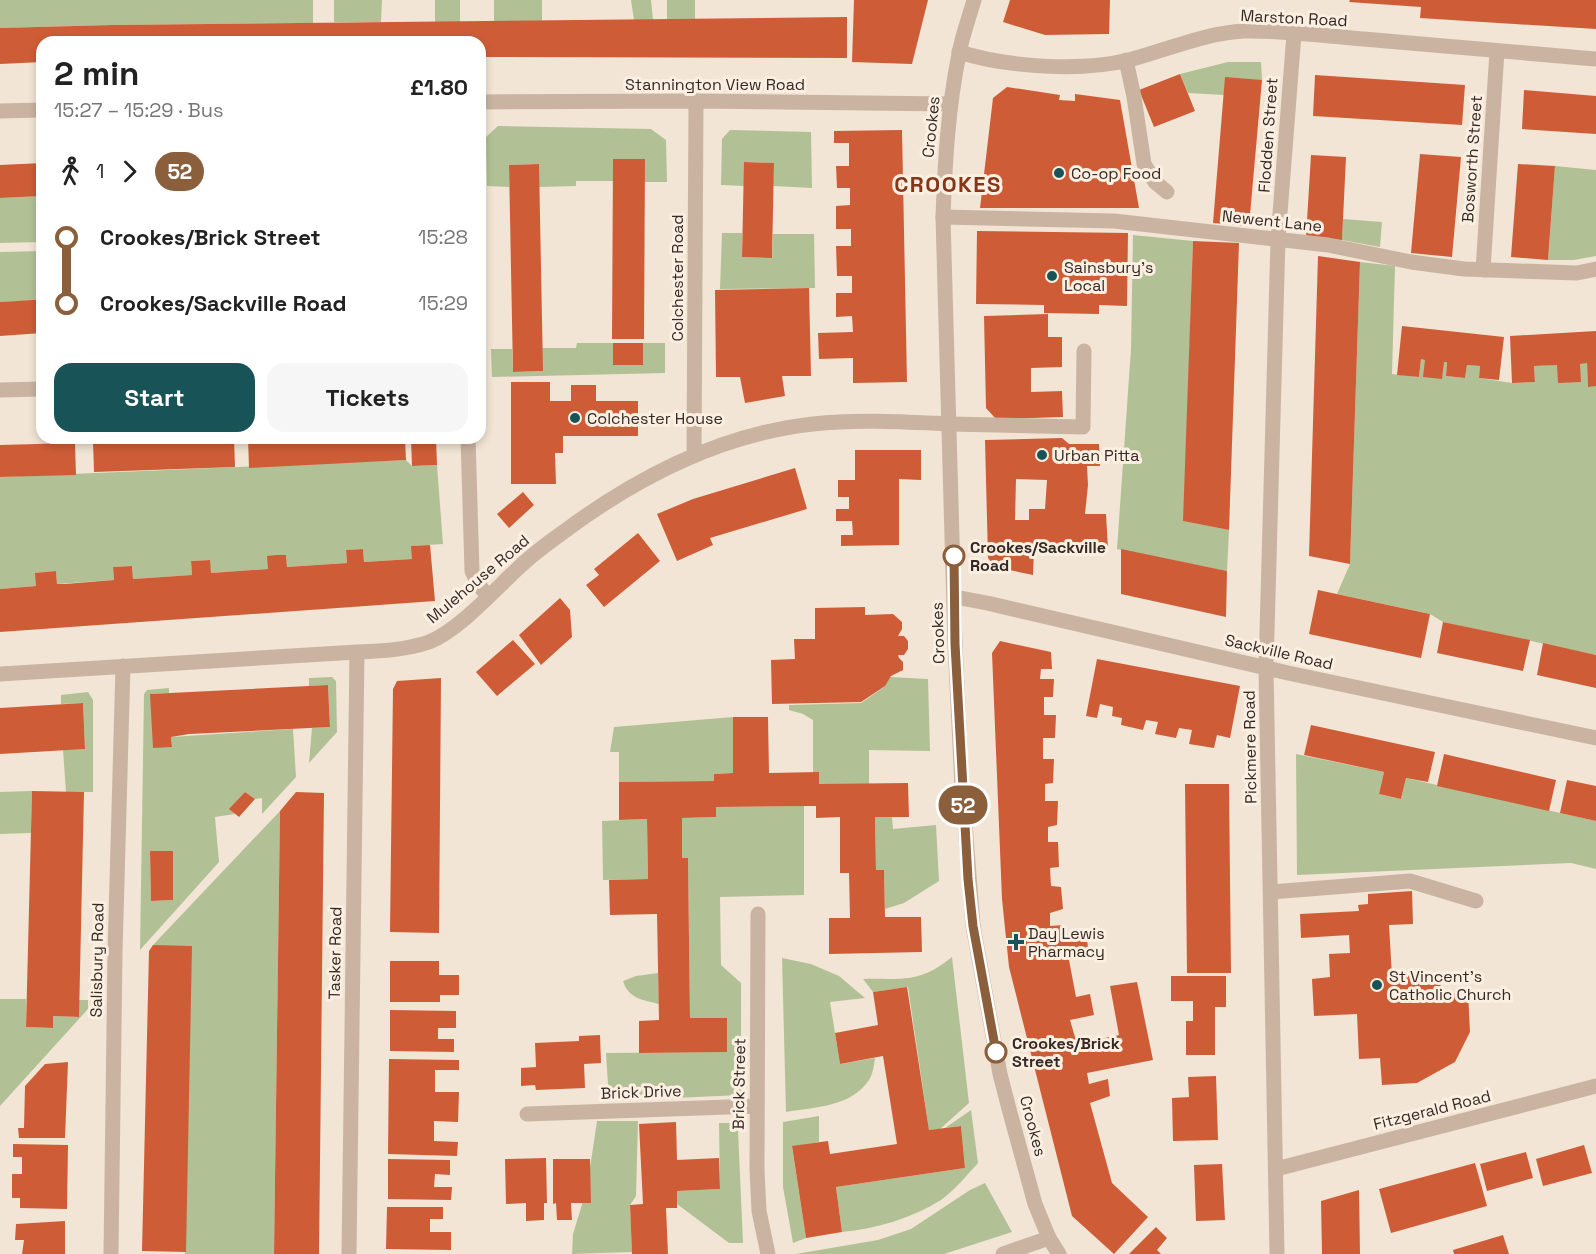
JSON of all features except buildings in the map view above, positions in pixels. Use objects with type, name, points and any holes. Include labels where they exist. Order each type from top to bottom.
[{"type":"street","name":"Crookes","points":[[974,0],[959,52],[950,104],[945,155],[943,217],[962,786],[973,926],[1000,1074],[1035,1204],[1049,1238],[1059,1254]]},
{"type":"street","name":"Marston Road","points":[[959,52],[976,57],[1083,67],[1126,60],[1211,36],[1243,32],[1294,33],[1596,59]]},
{"type":"street","name":"Flodden Street","points":[[1278,239],[1294,33]]},
{"type":"street","name":"Bosworth Street","points":[[1483,270],[1497,51]]},
{"type":"street","points":[[1126,60],[1144,164],[1155,182],[1167,192]]},
{"type":"street","name":"Stannington View Road","points":[[486,102],[696,101],[950,104]]},
{"type":"street","name":"Colchester Road","points":[[694,455],[696,101]]},
{"type":"street","points":[[0,111],[36,110]]},
{"type":"street","name":"Newent Lane","points":[[943,217],[1114,221],[1328,245],[1411,262],[1483,270],[1577,273],[1596,269]]},
{"type":"street","name":"Pickmere Road","points":[[1277,1254],[1266,668],[1278,239]]},
{"type":"street","name":"Mulehouse Road","points":[[0,674],[357,652],[414,646],[432,641],[449,630],[563,532],[623,492],[694,455],[744,436],[815,424],[1083,427],[1084,351]]},
{"type":"street","points":[[0,390],[36,389]]},
{"type":"street","points":[[468,444],[472,571],[488,597]]},
{"type":"street","name":"Sackville Road","points":[[955,597],[1266,668],[1596,738]]},
{"type":"street","name":"Tasker Road","points":[[349,1254],[357,652]]},
{"type":"street","name":"Salisbury Road","points":[[111,1254],[115,953],[123,666]]},
{"type":"street","points":[[1271,892],[1410,881],[1476,901]]},
{"type":"street","name":"Brick Street","points":[[758,914],[758,1194],[761,1226],[768,1254]]},
{"type":"street","name":"Fitzgerald Road","points":[[1276,1168],[1596,1086]]},
{"type":"street","name":"Brick Drive","points":[[527,1114],[757,1106]]},
{"type":"street","points":[[1003,1254],[1049,1238]]},
{"type":"green space","points":[[0,0],[313,0],[313,23],[0,28]]},
{"type":"green space","points":[[334,0],[382,0],[381,22],[334,22]]},
{"type":"green space","points":[[435,0],[460,0],[460,22],[435,22]]},
{"type":"green space","points":[[494,0],[542,0],[542,21],[494,22]]},
{"type":"green space","points":[[631,0],[651,0],[653,20],[634,20]]},
{"type":"green space","points":[[667,0],[695,0],[695,19],[667,19]]},
{"type":"green space","points":[[1228,62],[1261,62],[1262,80],[1224,95],[1188,93],[1180,74]]},
{"type":"green space","points":[[498,126],[651,129],[666,140],[667,182],[644,182],[644,159],[614,159],[613,181],[576,181],[576,186],[539,187],[539,164],[509,165],[509,187],[487,186],[486,137]]},
{"type":"green space","points":[[730,130],[811,132],[812,188],[773,186],[774,163],[744,162],[744,186],[721,185],[722,139]]},
{"type":"green space","points":[[1555,166],[1596,170],[1596,256],[1574,260],[1548,260]]},
{"type":"green space","points":[[36,196],[36,242],[0,243],[0,198]]},
{"type":"green space","points":[[1343,219],[1382,222],[1380,247],[1342,240]]},
{"type":"green space","points":[[722,233],[742,233],[742,257],[772,258],[773,234],[814,234],[815,288],[720,289]]},
{"type":"green space","points":[[1133,235],[1193,241],[1184,521],[1229,530],[1227,571],[1117,549],[1131,349]]},
{"type":"green space","points":[[36,251],[36,300],[0,302],[0,252]]},
{"type":"green space","points":[[1360,262],[1395,266],[1392,374],[1419,377],[1421,359],[1447,362],[1446,376],[1465,378],[1467,365],[1480,366],[1479,378],[1512,383],[1535,382],[1534,366],[1587,363],[1588,386],[1596,386],[1596,655],[1443,622],[1430,614],[1337,594],[1350,564]]},
{"type":"green space","points":[[577,343],[613,343],[613,364],[643,365],[643,343],[665,343],[665,373],[492,377],[491,349],[512,349],[513,372],[542,371],[542,348],[576,348]]},
{"type":"green space","points":[[406,460],[412,466],[437,465],[443,544],[412,546],[412,559],[364,562],[363,549],[346,550],[347,563],[287,567],[286,555],[276,555],[268,569],[211,573],[209,560],[191,561],[192,575],[133,579],[132,566],[113,567],[114,580],[57,584],[56,571],[36,573],[36,586],[0,589],[0,477]]},
{"type":"green space","points":[[332,677],[336,681],[337,732],[309,763],[312,728],[330,727],[328,685],[309,686],[309,678]]},
{"type":"green space","points":[[890,677],[928,679],[930,751],[869,750],[869,784],[819,784],[813,773],[813,720],[789,710],[789,705],[861,703],[884,687]]},
{"type":"green space","points":[[169,688],[169,693],[150,694],[172,747],[171,737],[293,729],[296,777],[262,814],[262,798],[255,799],[245,792],[230,809],[235,814],[215,817],[219,862],[140,950],[144,694],[147,690]],"holes":[[[172,851],[173,900],[151,901],[150,852]]]},
{"type":"green space","points":[[88,692],[93,700],[93,792],[66,792],[63,750],[85,749],[83,703],[61,704],[61,695]]},
{"type":"green space","points":[[733,717],[733,773],[714,774],[714,781],[619,782],[619,752],[610,752],[614,727]]},
{"type":"green space","points":[[1296,754],[1384,772],[1379,794],[1401,799],[1406,778],[1596,821],[1596,869],[1571,863],[1297,875]]},
{"type":"green space","points":[[32,791],[31,833],[0,834],[0,792]]},
{"type":"green space","points":[[804,806],[804,895],[720,897],[721,965],[741,983],[741,1095],[609,1101],[606,1053],[727,1052],[726,1018],[690,1018],[688,859],[682,858],[682,818],[716,817],[716,807]]},
{"type":"green space","points":[[280,811],[274,1254],[185,1254],[153,945]]},
{"type":"green space","points":[[875,817],[892,817],[893,829],[936,825],[939,881],[904,903],[885,909],[884,870],[876,870]]},
{"type":"green space","points":[[647,819],[648,879],[603,880],[602,821]]},
{"type":"green space","points":[[952,957],[969,1103],[940,1129],[929,1130],[908,987],[873,992],[863,979],[900,979],[920,976]]},
{"type":"green space","points":[[782,958],[811,964],[839,976],[865,998],[830,1002],[840,1064],[875,1058],[869,1080],[853,1096],[820,1107],[786,1112]]},
{"type":"green space","points":[[658,973],[659,1004],[632,995],[623,981],[636,976]]},
{"type":"green space","points":[[0,999],[26,999],[26,1027],[52,1028],[53,1016],[78,1017],[79,1000],[88,1000],[88,1009],[0,1106]]},
{"type":"green space","points":[[971,1110],[978,1163],[951,1192],[941,1200],[906,1217],[881,1225],[842,1232],[836,1187],[965,1168],[961,1126],[945,1128]]},
{"type":"green space","points":[[819,1116],[819,1142],[792,1147],[806,1238],[793,1243],[783,1187],[783,1122]]},
{"type":"green space","points":[[597,1121],[638,1121],[636,1196],[630,1205],[632,1252],[572,1254],[573,1234],[587,1188]]},
{"type":"green space","points":[[719,1123],[732,1123],[738,1130],[743,1243],[729,1243],[677,1204],[677,1191],[720,1189]]},
{"type":"green space","points":[[985,1183],[1012,1232],[944,1254],[796,1254],[878,1240],[911,1229],[970,1190]]},
{"type":"bus line","name":"52","points":[[954,556],[955,644],[968,879],[973,926],[996,1052]]},
{"type":"place","name":"Co-op Food","points":[[1059,173]]},
{"type":"place","name":"Sainsbury's Local","points":[[1052,276]]},
{"type":"place","name":"Colchester House","points":[[575,418]]},
{"type":"place","name":"Urban Pitta","points":[[1042,455]]},
{"type":"place","name":"Crookes/Sackville Road","points":[[954,556]]},
{"type":"place","name":"Day Lewis Pharmacy","points":[[1016,942]]},
{"type":"place","name":"St Vincent's Catholic Church","points":[[1377,985]]},
{"type":"place","name":"Crookes/Brick Street","points":[[996,1052]]},
{"type":"district","name":"CROOKES","points":[[948,184]]}]
